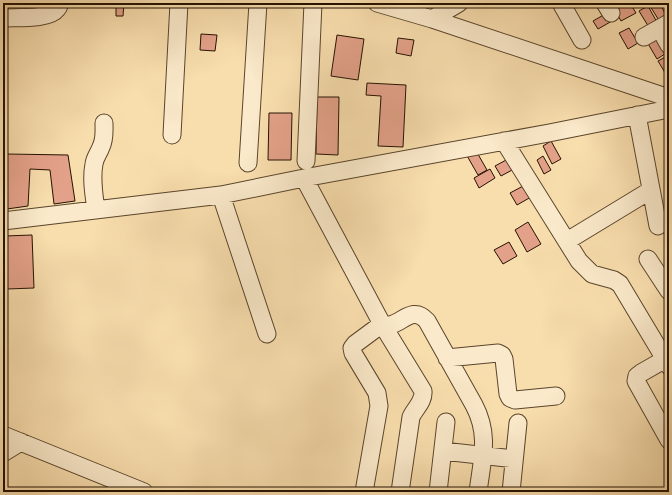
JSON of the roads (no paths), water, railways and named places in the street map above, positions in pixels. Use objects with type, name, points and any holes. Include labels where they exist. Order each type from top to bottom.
[{"type":"street","points":[[3,18],[42,16],[50,14],[57,10],[60,3]]},
{"type":"street","points":[[172,135],[179,3]]},
{"type":"street","points":[[248,163],[258,3]]},
{"type":"street","points":[[306,161],[313,3]]},
{"type":"street","points":[[377,3],[432,19],[669,98]]},
{"type":"street","points":[[432,19],[459,3]]},
{"type":"street","points":[[561,3],[582,40]]},
{"type":"street","points":[[644,38],[665,26],[669,45]]},
{"type":"street","points":[[3,221],[221,195],[669,109]]},
{"type":"street","points":[[637,115],[658,226]]},
{"type":"street","points":[[96,210],[93,182],[94,164],[96,155],[101,148],[104,138],[104,123]]},
{"type":"street","points":[[504,141],[580,261],[592,274],[614,280],[620,284],[668,361],[641,373],[637,376],[636,381],[669,440]]},
{"type":"street","points":[[304,178],[382,324],[423,391],[421,402],[414,410],[411,417],[400,492]]},
{"type":"street","points":[[567,241],[651,190]]},
{"type":"street","points":[[221,195],[267,334]]},
{"type":"street","points":[[648,259],[669,291]]},
{"type":"street","points":[[382,324],[387,326],[393,324],[411,314],[423,316],[427,321],[480,417],[484,436],[478,492]]},
{"type":"street","points":[[364,492],[379,400],[377,393],[353,353],[352,348],[355,344],[382,324]]},
{"type":"street","points":[[447,358],[498,352],[504,359],[508,394],[510,398],[515,400],[556,396]]},
{"type":"street","points":[[438,492],[446,422]]},
{"type":"street","points":[[511,492],[518,423]]},
{"type":"street","points":[[3,435],[144,492]]},
{"type":"street","points":[[3,453],[21,442]]},
{"type":"street","points":[[443,452],[514,459]]}]
